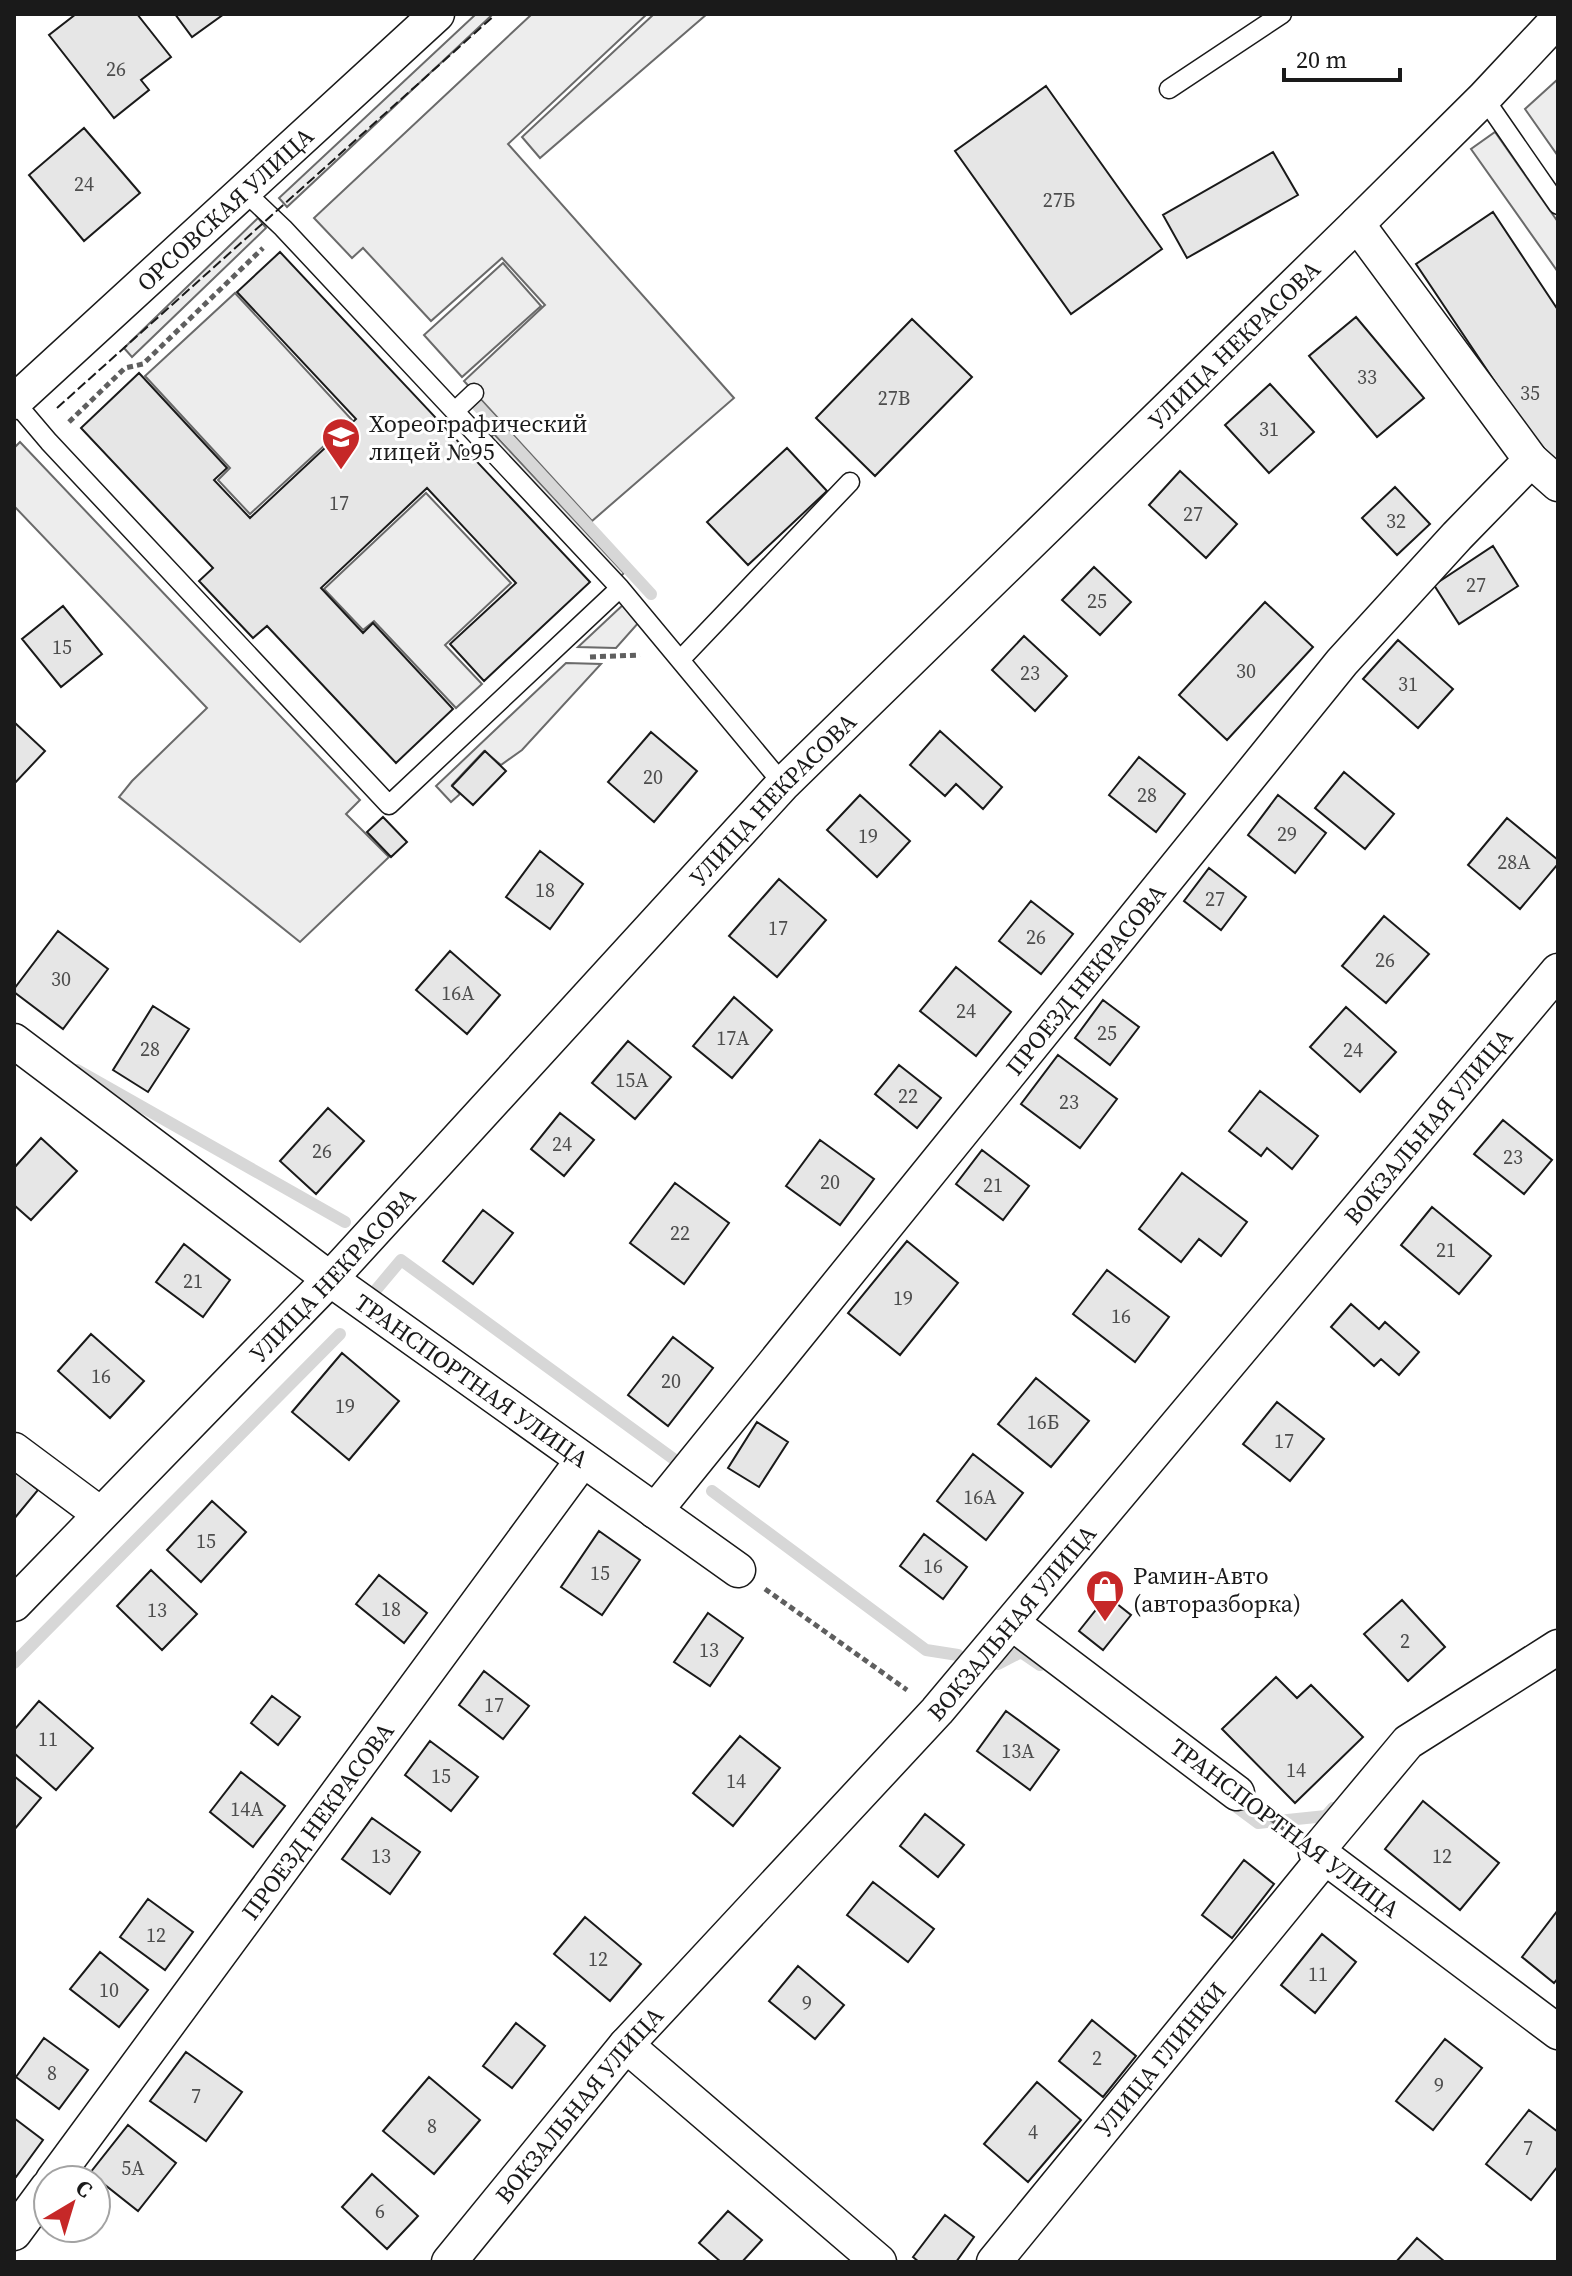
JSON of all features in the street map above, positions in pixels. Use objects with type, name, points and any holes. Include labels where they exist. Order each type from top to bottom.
[{"type":"street","name":"ОРСОВСКАЯ УЛИЦА","points":[[14,402],[437,14]]},
{"type":"street","name":"УЛИЦА НЕКРАСОВА","points":[[14,1604],[330,1279],[783,784],[1357,224],[1484,98],[1558,19]]},
{"type":"street","points":[[1357,224],[1531,460],[1558,484]]},
{"type":"street","name":"ПРОЕЗД НЕКРАСОВА","points":[[655,1511],[1342,662],[1531,460]]},
{"type":"street","name":"ВОКЗАЛЬНАЯ УЛИЦА","points":[[449,2262],[626,2045],[937,1711],[1558,971]]},
{"type":"street","name":"ТРАНСПОРТНАЯ УЛИЦА","points":[[14,1041],[330,1279],[738,1570]]},
{"type":"street","points":[[14,1450],[100,1514]]},
{"type":"street","name":"ПРОЕЗД НЕКРАСОВА","points":[[65,2164],[582,1461]]},
{"type":"street","name":"ТРАНСПОРТНАЯ УЛИЦА","points":[[1012,1623],[1237,1793]]},
{"type":"street","name":"УЛИЦА ГЛИНКИ","points":[[994,2262],[1408,1742],[1558,1647]]},
{"type":"street","name":"ТРАНСПОРТНАЯ УЛИЦА","points":[[1320,1855],[1558,2032]]},
{"type":"street","points":[[626,2045],[879,2262]]},
{"type":"street","points":[[14,2233],[32,2209]]},
{"type":"lane","points":[[1169,89],[1282,14]]},
{"type":"lane","points":[[1484,98],[1558,205]]},
{"type":"lane","points":[[243,190],[283,228],[620,588],[783,784]]},
{"type":"lane","points":[[455,411],[474,393]]},
{"type":"lane","points":[[14,402],[389,805],[620,588]]},
{"type":"lane","points":[[679,656],[850,482]]},
{"type":"path","points":[[49,442],[125,368],[143,364],[283,228]]},
{"type":"path","points":[[545,658],[679,656]]},
{"type":"path","points":[[738,1570],[937,1711]]},
{"type":"path","name":"ТРАНСПОРТНАЯ УЛИЦА","points":[[1237,1793],[1320,1855]]},
{"type":"shaded area","points":[[476,14],[493,14],[287,207],[279,198]]},
{"type":"shaded area","points":[[532,14],[647,14],[508,144],[734,398],[592,521],[464,381],[545,305],[502,258],[431,321],[363,248],[352,258],[314,218]]},
{"type":"shaded area","points":[[654,14],[707,14],[540,158],[522,137]]},
{"type":"shaded area","points":[[1558,79],[1558,156],[1525,109]]},
{"type":"shaded area","points":[[1495,132],[1558,222],[1558,272],[1471,149]]},
{"type":"shaded area","points":[[258,218],[266,228],[132,357],[124,348]]},
{"type":"shaded area","points":[[503,263],[541,306],[462,377],[424,335]]},
{"type":"shaded area","points":[[235,293],[352,420],[250,514],[218,480],[230,468],[145,376]]},
{"type":"shaded area","points":[[494,434],[624,573],[620,577],[490,439]]},
{"type":"shaded area","points":[[20,442],[360,800],[346,814],[389,857],[300,942],[119,797],[207,708],[14,506],[14,448]]},
{"type":"shaded area","points":[[426,493],[511,583],[445,645],[482,684],[456,708],[374,621],[363,630],[324,589]]},
{"type":"shaded area","points":[[625,603],[640,621],[616,648],[578,647]]},
{"type":"shaded area","points":[[566,663],[601,664],[522,750],[501,765],[484,751],[452,785],[460,794],[451,802],[436,786]]},
{"type":"building","points":[[76,14],[137,14],[171,57],[141,80],[149,90],[114,118],[49,35]]},
{"type":"building","points":[[175,14],[224,14],[192,37]]},
{"type":"building","points":[[1046,86],[1162,249],[1071,314],[955,151]]},
{"type":"building","points":[[84,128],[140,193],[84,241],[29,175]]},
{"type":"building","points":[[1273,152],[1298,195],[1187,258],[1163,215]]},
{"type":"building","points":[[1493,212],[1558,310],[1558,476],[1416,264]]},
{"type":"building","points":[[280,252],[590,582],[484,681],[450,644],[516,583],[427,488],[321,588],[363,633],[373,623],[453,709],[396,763],[267,626],[253,638],[199,581],[213,568],[81,428],[139,373],[227,468],[214,480],[250,518],[356,419],[237,292]]},
{"type":"building","points":[[1356,317],[1424,398],[1377,437],[1309,356]]},
{"type":"building","points":[[912,319],[972,377],[875,476],[816,418]]},
{"type":"building","points":[[1270,384],[1314,432],[1269,473],[1225,425]]},
{"type":"building","points":[[787,448],[827,491],[748,565],[707,522]]},
{"type":"building","points":[[1180,471],[1237,524],[1206,558],[1149,505]]},
{"type":"building","points":[[1395,487],[1430,524],[1397,555],[1362,518]]},
{"type":"building","points":[[1493,546],[1518,586],[1459,624],[1434,585]]},
{"type":"building","points":[[1094,567],[1131,602],[1100,635],[1062,600]]},
{"type":"building","points":[[1265,602],[1313,647],[1227,740],[1179,695]]},
{"type":"building","points":[[63,606],[102,654],[61,687],[22,639]]},
{"type":"building","points":[[1024,636],[1067,676],[1035,711],[992,670]]},
{"type":"building","points":[[1398,640],[1453,689],[1418,728],[1363,679]]},
{"type":"building","points":[[14,722],[45,751],[14,784]]},
{"type":"building","points":[[940,731],[1002,787],[983,809],[956,784],[945,796],[910,765]]},
{"type":"building","points":[[651,732],[697,771],[654,822],[608,782]]},
{"type":"building","points":[[485,751],[506,771],[473,805],[452,786]]},
{"type":"building","points":[[1139,757],[1185,794],[1156,832],[1109,795]]},
{"type":"building","points":[[1344,772],[1394,814],[1365,849],[1315,808]]},
{"type":"building","points":[[860,795],[910,841],[877,877],[827,830]]},
{"type":"building","points":[[1278,795],[1326,833],[1295,873],[1248,835]]},
{"type":"building","points":[[383,817],[407,842],[391,857],[367,832]]},
{"type":"building","points":[[1507,818],[1558,860],[1558,864],[1520,909],[1468,865]]},
{"type":"building","points":[[540,851],[583,884],[550,929],[506,897]]},
{"type":"building","points":[[1209,868],[1246,897],[1221,930],[1184,901]]},
{"type":"building","points":[[779,879],[826,920],[777,977],[729,936]]},
{"type":"building","points":[[1031,901],[1073,934],[1041,974],[999,941]]},
{"type":"building","points":[[1384,916],[1429,954],[1386,1003],[1342,966]]},
{"type":"building","points":[[58,931],[108,969],[63,1029],[14,992]]},
{"type":"building","points":[[450,951],[500,995],[467,1034],[416,990]]},
{"type":"building","points":[[956,967],[1011,1012],[976,1056],[920,1011]]},
{"type":"building","points":[[734,997],[772,1030],[732,1078],[693,1046]]},
{"type":"building","points":[[1103,1000],[1139,1027],[1110,1065],[1075,1038]]},
{"type":"building","points":[[153,1006],[189,1029],[148,1092],[113,1070]]},
{"type":"building","points":[[1346,1007],[1396,1052],[1360,1092],[1310,1047]]},
{"type":"building","points":[[628,1041],[671,1077],[635,1119],[592,1083]]},
{"type":"building","points":[[1058,1055],[1117,1099],[1080,1148],[1021,1104]]},
{"type":"building","points":[[899,1065],[941,1098],[917,1128],[875,1094]]},
{"type":"building","points":[[1260,1091],[1318,1136],[1292,1169],[1267,1148],[1261,1156],[1229,1131]]},
{"type":"building","points":[[328,1108],[364,1141],[316,1194],[280,1161]]},
{"type":"building","points":[[560,1113],[594,1140],[564,1176],[531,1149]]},
{"type":"building","points":[[1503,1120],[1552,1160],[1524,1194],[1474,1154]]},
{"type":"building","points":[[41,1138],[77,1171],[31,1220],[14,1205],[14,1168]]},
{"type":"building","points":[[820,1140],[874,1179],[840,1225],[786,1186]]},
{"type":"building","points":[[982,1150],[1029,1186],[1003,1220],[956,1184]]},
{"type":"building","points":[[1182,1173],[1247,1222],[1221,1256],[1199,1239],[1181,1262],[1139,1229]]},
{"type":"building","points":[[675,1183],[729,1223],[684,1284],[630,1243]]},
{"type":"building","points":[[1432,1207],[1491,1256],[1459,1294],[1401,1245]]},
{"type":"building","points":[[483,1210],[513,1233],[473,1284],[443,1261]]},
{"type":"building","points":[[907,1241],[958,1283],[900,1355],[848,1313]]},
{"type":"building","points":[[184,1244],[230,1280],[203,1317],[156,1282]]},
{"type":"building","points":[[1107,1270],[1169,1317],[1135,1362],[1073,1314]]},
{"type":"building","points":[[1351,1304],[1379,1329],[1385,1322],[1419,1352],[1399,1375],[1381,1359],[1374,1366],[1331,1327]]},
{"type":"building","points":[[91,1334],[144,1381],[110,1418],[58,1371]]},
{"type":"building","points":[[673,1337],[713,1368],[668,1426],[628,1395]]},
{"type":"building","points":[[342,1353],[399,1401],[349,1460],[292,1412]]},
{"type":"building","points":[[1036,1378],[1089,1421],[1051,1467],[998,1424]]},
{"type":"building","points":[[1277,1402],[1324,1439],[1290,1481],[1243,1444]]},
{"type":"building","points":[[757,1422],[788,1442],[759,1487],[728,1468]]},
{"type":"building","points":[[973,1454],[1023,1493],[986,1540],[937,1501]]},
{"type":"building","points":[[14,1471],[38,1490],[14,1519]]},
{"type":"building","points":[[212,1501],[246,1532],[201,1582],[167,1550]]},
{"type":"building","points":[[599,1531],[640,1560],[602,1615],[561,1587]]},
{"type":"building","points":[[924,1534],[967,1567],[943,1599],[900,1566]]},
{"type":"building","points":[[151,1570],[197,1614],[162,1650],[117,1606]]},
{"type":"building","points":[[379,1575],[427,1613],[404,1643],[356,1604]]},
{"type":"building","name":"Рамин-Авто (авторазборка)","points":[[1107,1596],[1131,1615],[1103,1650],[1079,1631]]},
{"type":"building","points":[[1402,1600],[1445,1647],[1408,1681],[1364,1634]]},
{"type":"building","points":[[708,1613],[743,1638],[710,1686],[674,1662]]},
{"type":"building","points":[[484,1671],[529,1706],[503,1739],[459,1705]]},
{"type":"building","points":[[1276,1677],[1297,1698],[1311,1685],[1363,1737],[1295,1803],[1222,1729]]},
{"type":"building","points":[[272,1696],[300,1717],[278,1745],[251,1723]]},
{"type":"building","points":[[39,1701],[93,1748],[56,1790],[14,1753],[14,1730]]},
{"type":"building","points":[[1006,1711],[1059,1750],[1030,1790],[977,1751]]},
{"type":"building","points":[[740,1736],[780,1768],[733,1826],[693,1793]]},
{"type":"building","points":[[430,1741],[478,1777],[451,1811],[405,1775]]},
{"type":"building","points":[[241,1772],[285,1806],[253,1847],[210,1812]]},
{"type":"building","points":[[14,1776],[41,1798],[14,1830]]},
{"type":"building","points":[[1423,1801],[1499,1863],[1460,1910],[1385,1849]]},
{"type":"building","points":[[925,1814],[964,1845],[938,1877],[900,1846]]},
{"type":"building","points":[[372,1818],[420,1852],[390,1894],[342,1859]]},
{"type":"building","points":[[1244,1860],[1274,1884],[1232,1938],[1202,1915]]},
{"type":"building","points":[[873,1882],[934,1929],[908,1962],[847,1915]]},
{"type":"building","points":[[148,1899],[193,1932],[165,1970],[120,1937]]},
{"type":"building","points":[[1558,1910],[1558,1978],[1554,1983],[1522,1957]]},
{"type":"building","points":[[585,1917],[641,1964],[610,2001],[554,1954]]},
{"type":"building","points":[[1322,1934],[1356,1962],[1315,2013],[1281,1985]]},
{"type":"building","points":[[100,1952],[148,1990],[119,2027],[70,1989]]},
{"type":"building","points":[[798,1966],[844,2005],[815,2039],[769,2001]]},
{"type":"building","points":[[1092,2020],[1136,2056],[1103,2097],[1059,2061]]},
{"type":"building","points":[[516,2023],[545,2046],[512,2088],[483,2066]]},
{"type":"building","points":[[44,2038],[88,2070],[59,2109],[16,2077]]},
{"type":"building","points":[[1445,2039],[1482,2068],[1433,2130],[1396,2101]]},
{"type":"building","points":[[186,2052],[242,2092],[206,2141],[150,2101]]},
{"type":"building","points":[[429,2077],[480,2120],[434,2174],[383,2131]]},
{"type":"building","points":[[1037,2082],[1081,2120],[1028,2182],[984,2144]]},
{"type":"building","points":[[1529,2110],[1558,2132],[1558,2166],[1531,2200],[1486,2164]]},
{"type":"building","points":[[14,2118],[43,2140],[16,2177],[14,2176]]},
{"type":"building","points":[[128,2125],[176,2163],[138,2211],[112,2190],[112,2164],[97,2164]]},
{"type":"building","points":[[372,2174],[418,2216],[387,2249],[342,2207]]},
{"type":"building","points":[[728,2211],[762,2240],[742,2262],[721,2262],[699,2243]]},
{"type":"building","points":[[945,2215],[974,2237],[956,2262],[919,2262],[913,2257]]},
{"type":"building","points":[[1417,2238],[1445,2262],[1396,2262]]},
{"type":"waterway","points":[[477,405],[651,594]]},
{"type":"waterway","points":[[77,1070],[345,1222]]},
{"type":"waterway","points":[[370,1297],[401,1260],[686,1468]]},
{"type":"waterway","points":[[14,1663],[340,1334]]},
{"type":"waterway","points":[[712,1491],[926,1650],[958,1655]]},
{"type":"waterway","points":[[998,1664],[1021,1652],[1040,1665]]},
{"type":"waterway","points":[[1227,1800],[1258,1823],[1326,1816],[1333,1808]]},
{"type":"fence","points":[[57,408],[496,14]]},
{"type":"place","name":"Хореографический лицей №95","points":[[341,471]]},
{"type":"place","name":"Рамин-Авто (авторазборка)","points":[[1105,1623]]}]
